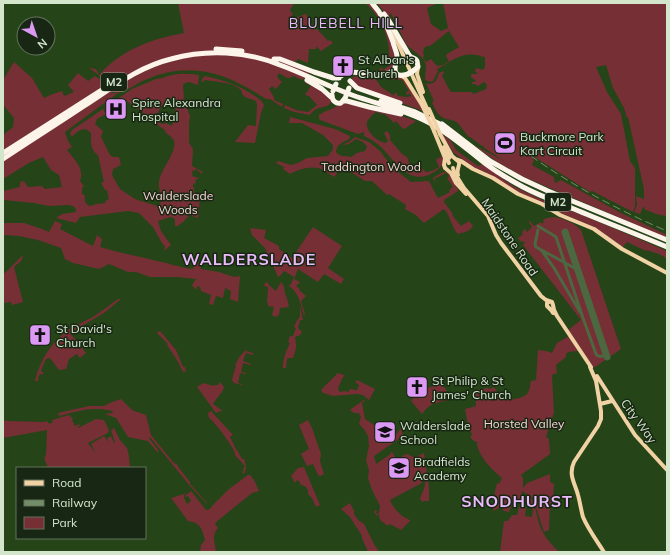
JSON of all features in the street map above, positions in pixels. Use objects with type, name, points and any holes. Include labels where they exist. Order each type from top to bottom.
[{"type":"highway","points":[[373,3],[389,21],[409,55],[395,67],[392,72],[386,74],[350,72],[344,74],[340,77],[336,84],[332,98],[337,103],[341,103],[349,88],[351,76],[382,77],[403,75],[416,69],[418,64],[417,61],[414,58],[406,59]]},
{"type":"highway","points":[[383,15],[397,54],[395,67],[396,73],[403,75]]},
{"type":"highway","name":"M2","points":[[3,153],[126,74],[153,61],[171,55],[214,49],[259,54],[274,59],[342,88],[372,99],[410,110],[444,126]]},
{"type":"highway","name":"M2","points":[[3,159],[127,78],[147,67],[169,59],[198,54],[217,52],[250,56],[281,65],[337,90],[421,118],[454,138],[491,168],[526,189],[667,247]]},
{"type":"highway","name":"M2","points":[[250,56],[300,76],[332,98]]},
{"type":"highway","name":"M2","points":[[274,59],[320,74],[336,78],[340,77]]},
{"type":"highway","points":[[340,77],[346,76],[350,80]]},
{"type":"highway","name":"M2","points":[[350,80],[357,88],[409,107],[435,119],[456,132],[474,149]]},
{"type":"highway","name":"M2","points":[[345,98],[347,101],[400,114],[434,125]]},
{"type":"highway","name":"M2","points":[[435,119],[490,161],[506,171],[531,184],[667,240]]},
{"type":"main road","points":[[383,15],[427,110],[448,161]]},
{"type":"main road","points":[[416,69],[427,110],[437,133],[452,156],[459,162],[457,172],[460,180],[480,206]]},
{"type":"main road","points":[[403,75],[427,110],[437,133]]},
{"type":"main road","points":[[480,206],[466,191],[452,170],[445,168],[444,165],[447,161],[456,159],[462,161],[518,194],[542,204],[560,215],[594,229],[622,249],[667,273]]},
{"type":"main road","name":"Maidstone Road","points":[[448,161],[460,185],[484,214],[494,235],[503,248],[540,297],[549,304]]},
{"type":"main road","points":[[452,170],[462,164],[465,164]]},
{"type":"main road","name":"Maidstone Road","points":[[480,206],[489,217],[501,243],[549,304],[562,325],[590,366],[603,386],[609,396],[609,400],[606,403],[598,389],[596,379],[590,366]]},
{"type":"main road","points":[[598,389],[599,386],[603,386]]},
{"type":"main road","points":[[604,552],[584,518],[572,478],[572,467],[598,426],[606,403]]},
{"type":"main road","name":"City Way","points":[[606,403],[636,438],[667,470]]},
{"type":"green space","name":"Walderslade Woods","points":[[178,3],[293,3],[294,4],[290,10],[293,15],[291,16],[291,19],[306,14],[315,29],[317,29],[328,41],[330,40],[333,43],[321,51],[316,46],[316,49],[309,49],[308,63],[298,59],[294,63],[312,70],[302,80],[289,74],[294,77],[287,78],[279,73],[277,77],[282,82],[276,89],[272,86],[269,89],[274,97],[274,100],[283,104],[282,107],[270,99],[266,99],[237,82],[222,76],[193,70],[178,71],[162,74],[145,80],[121,92],[112,92],[111,93],[118,93],[65,132],[72,147],[67,150],[80,168],[80,181],[84,186],[82,188],[82,194],[85,195],[87,204],[90,206],[106,203],[105,201],[109,199],[107,190],[105,190],[101,183],[104,182],[98,155],[95,153],[92,145],[91,133],[86,129],[77,132],[72,137],[70,133],[72,130],[103,109],[106,114],[97,119],[95,124],[103,131],[101,137],[110,155],[113,157],[119,157],[121,165],[113,169],[112,175],[120,189],[135,199],[157,206],[161,201],[159,186],[160,178],[172,154],[174,144],[173,139],[165,132],[166,131],[155,123],[156,120],[162,124],[166,123],[172,126],[176,102],[174,98],[167,98],[153,120],[124,99],[112,106],[110,104],[132,89],[156,79],[179,74],[199,75],[198,85],[189,82],[183,85],[184,99],[190,116],[189,143],[193,149],[192,166],[203,172],[202,174],[196,169],[194,171],[193,170],[192,173],[192,176],[199,179],[196,179],[195,185],[194,183],[193,184],[193,188],[195,188],[193,190],[199,197],[196,199],[198,200],[200,197],[198,218],[190,215],[178,226],[175,226],[175,219],[170,217],[158,221],[161,231],[171,245],[164,251],[165,246],[153,227],[139,213],[128,211],[80,217],[76,223],[56,218],[62,214],[76,212],[76,209],[73,206],[49,206],[4,200],[3,191],[20,187],[20,182],[24,181],[28,187],[42,186],[45,189],[62,187],[59,175],[51,170],[43,157],[29,163],[3,179],[3,135],[13,127],[14,118],[4,106],[3,107],[3,80],[14,62],[32,78],[44,98],[62,91],[64,96],[74,92],[68,85],[78,73],[88,81],[95,76],[103,81],[104,79],[89,68],[96,69],[99,75],[117,59],[137,47],[148,42],[184,33]]},
{"type":"green space","points":[[365,3],[370,3],[382,17],[396,57],[392,69],[385,72],[381,72],[379,70],[381,67],[383,70],[389,66],[389,48],[385,31],[372,9]]},
{"type":"green space","points":[[377,3],[438,3],[427,8],[431,24],[441,31],[448,28],[443,3],[667,3],[667,214],[665,216],[656,214],[644,209],[645,208],[643,207],[640,214],[634,212],[637,205],[636,196],[644,199],[644,189],[628,117],[627,118],[624,108],[613,88],[606,65],[596,67],[607,92],[621,114],[630,161],[635,168],[635,206],[633,212],[592,191],[590,192],[531,156],[534,160],[532,165],[554,177],[555,183],[561,180],[619,212],[667,235],[667,238],[524,177],[497,162],[474,145],[504,161],[483,147],[485,146],[482,146],[469,137],[456,122],[443,118],[439,114],[433,105],[432,102],[434,101],[426,83],[429,84],[435,82],[439,73],[443,71],[444,73],[442,76],[451,92],[472,92],[473,94],[484,90],[486,89],[487,85],[484,82],[478,86],[472,84],[472,82],[475,82],[476,80],[471,77],[471,74],[478,74],[475,71],[476,68],[483,70],[485,67],[485,57],[471,54],[460,56],[437,69],[438,71],[433,81],[430,82],[425,79],[425,62],[421,56],[406,44],[391,13],[389,15],[394,25]],"holes":[[[449,31],[459,47],[447,54],[446,56],[449,61],[443,65],[437,66],[431,59],[426,62],[423,58],[424,48],[430,46]]]},
{"type":"green space","points":[[205,76],[237,86],[249,92],[262,102],[264,105],[255,143],[235,142],[248,125],[256,126],[256,101],[245,97],[239,88],[230,84],[205,80],[201,83]]},
{"type":"green space","points":[[355,76],[375,78],[381,87],[393,95],[396,92],[398,96],[411,96],[409,92],[407,95],[406,92],[409,91],[402,80],[392,80],[391,78],[402,78],[411,89],[423,111],[359,87],[352,80]]},
{"type":"green space","points":[[305,81],[330,97],[331,101],[329,105],[318,108],[310,115],[294,112],[284,108],[285,105],[296,110],[308,112],[317,105],[309,96],[305,95],[311,86],[304,82]]},
{"type":"green space","points":[[344,103],[399,115],[416,121],[403,129],[396,121],[394,123],[386,115],[376,112],[369,119],[367,125],[373,136],[379,141],[386,143],[388,141],[384,133],[387,131],[390,135],[390,140],[408,159],[412,166],[411,169],[420,172],[424,169],[425,172],[436,169],[439,167],[436,160],[442,157],[442,154],[443,161],[442,165],[428,175],[420,177],[413,176],[399,167],[378,144],[364,136],[364,132],[358,134],[320,120],[319,115]]},
{"type":"green space","name":"Taddington Wood","points":[[290,117],[335,129],[350,136],[349,139],[337,147],[336,152],[341,156],[350,157],[365,150],[367,147],[366,145],[356,139],[349,144],[343,145],[355,137],[369,142],[380,151],[393,168],[411,182],[429,181],[438,198],[450,192],[449,190],[453,187],[447,178],[449,177],[448,174],[446,173],[434,179],[436,182],[433,178],[445,172],[449,174],[458,191],[444,200],[444,202],[461,226],[469,221],[473,226],[468,231],[458,234],[444,209],[424,223],[416,215],[405,209],[406,205],[389,194],[387,195],[372,181],[365,181],[346,169],[341,168],[334,177],[318,168],[303,169],[290,174],[283,169],[284,167],[276,163],[278,161],[291,165],[307,158],[328,156],[333,149],[333,145],[323,135],[302,123],[289,123]]},
{"type":"green space","points":[[442,134],[451,141],[456,150],[478,166],[483,164],[513,186],[547,202],[667,251],[667,260],[655,252],[646,251],[627,242],[623,247],[595,228],[517,192],[485,172],[467,163],[453,152]]},
{"type":"green space","points":[[555,217],[575,225],[581,230],[621,349],[595,367],[593,367],[568,330],[581,320],[523,245],[525,243],[523,241],[521,242],[518,238],[523,234],[522,232],[525,229],[527,232],[532,227],[529,222],[530,221],[534,226],[541,222],[542,224],[544,222],[543,220],[547,218]]},
{"type":"green space","points":[[55,221],[62,224],[60,229],[93,246],[97,235],[102,239],[100,247],[193,269],[194,262],[200,263],[201,269],[219,272],[234,277],[240,276],[238,302],[230,299],[231,291],[225,288],[223,298],[216,296],[213,305],[209,304],[211,295],[201,291],[200,287],[197,286],[196,290],[192,285],[196,279],[150,277],[136,272],[128,272],[109,264],[99,269],[73,263],[65,259],[61,248],[38,240],[19,236],[3,235],[3,223],[24,223],[49,232]]},
{"type":"green space","points":[[313,227],[342,246],[328,268],[344,279],[341,284],[324,274],[318,282],[298,269],[294,279],[300,282],[296,286],[306,296],[301,301],[305,314],[304,316],[301,304],[295,292],[289,286],[294,277],[284,271],[278,277],[265,248],[252,235],[250,228],[266,230],[264,238],[279,246],[279,249],[292,258]]},
{"type":"green space","points":[[23,255],[22,260],[14,267],[23,302],[12,305],[11,302],[4,303],[3,274]]},
{"type":"green space","points":[[267,282],[276,291],[281,282],[284,286],[289,307],[280,308],[279,315],[275,317],[272,315],[274,307],[268,306],[267,303],[268,287],[264,286]]},
{"type":"green space","points":[[118,299],[121,299],[104,313],[70,333],[86,353],[80,358],[77,354],[69,359],[66,369],[59,370],[50,358],[46,359],[41,370],[44,373],[40,374],[38,378],[39,380],[35,381],[40,365],[58,338],[71,328],[93,317]]},
{"type":"green space","points":[[300,306],[303,320],[300,320],[298,328],[302,332],[295,338],[296,348],[293,358],[287,359],[286,368],[283,368],[285,355],[290,343],[288,342],[290,336],[293,336],[296,328],[294,327],[300,317]]},
{"type":"green space","points":[[159,331],[176,350],[186,371],[183,372],[167,345],[168,344],[157,333]]},
{"type":"green space","name":"Horsted Valley","points":[[569,336],[578,351],[568,352],[566,357],[556,365],[557,373],[552,375],[554,412],[546,437],[549,439],[550,454],[521,475],[523,478],[523,488],[527,483],[550,474],[550,482],[554,484],[553,504],[550,504],[549,530],[544,532],[533,498],[522,491],[520,499],[517,502],[512,503],[509,512],[504,511],[501,507],[493,511],[497,483],[499,484],[502,478],[482,457],[477,442],[470,437],[472,435],[468,425],[465,409],[476,406],[475,390],[490,389],[494,387],[502,398],[511,399],[525,396],[529,391],[531,381],[536,380],[538,350],[552,353],[557,343]]},
{"type":"green space","points":[[247,349],[246,351],[253,353],[253,355],[246,353],[243,361],[251,364],[243,363],[241,372],[246,374],[240,373],[238,383],[242,385],[234,383],[232,380],[235,365],[240,356]]},
{"type":"green space","points":[[338,373],[346,376],[343,377],[338,388],[340,392],[348,392],[350,389],[357,390],[359,385],[355,382],[357,380],[375,389],[369,400],[363,395],[357,394],[333,396],[323,393],[321,390]]},
{"type":"green space","points":[[220,382],[224,387],[213,404],[223,411],[216,413],[197,387],[203,383],[214,386],[218,385]]},
{"type":"green space","points":[[441,384],[446,389],[448,400],[430,405],[422,414],[411,401],[415,396],[415,392],[417,392],[417,389],[420,390]]},
{"type":"green space","points":[[121,399],[132,410],[146,415],[151,435],[173,462],[175,464],[176,463],[190,484],[207,504],[190,486],[150,437],[149,438],[158,450],[158,453],[148,441],[128,437],[116,418],[105,414],[112,413],[113,411],[92,409],[59,416],[58,413],[89,406],[104,406]]},
{"type":"green space","points":[[364,400],[365,401],[362,403],[365,419],[376,426],[392,440],[401,428],[403,436],[374,456],[376,464],[391,455],[390,453],[392,452],[397,460],[404,455],[408,454],[416,456],[424,453],[429,488],[429,501],[423,502],[420,499],[425,480],[390,500],[398,512],[410,520],[401,530],[390,524],[387,526],[380,520],[379,514],[377,516],[374,512],[376,509],[376,513],[379,513],[380,506],[368,478],[369,470],[366,460],[369,446],[368,436],[359,424],[361,417],[359,413],[354,413],[350,410]]},
{"type":"green space","points":[[211,411],[233,435],[230,437],[235,448],[242,459],[244,459],[246,468],[244,474],[242,472],[244,471],[243,469],[245,466],[235,455],[233,449],[223,434],[209,418],[208,413]]},
{"type":"green space","points":[[69,415],[73,419],[72,420],[75,426],[79,424],[80,426],[77,427],[78,428],[96,419],[104,420],[109,430],[108,433],[88,443],[95,453],[91,444],[104,436],[108,442],[107,438],[111,436],[115,443],[111,430],[114,428],[120,440],[127,448],[130,467],[48,467],[44,458],[46,455],[47,430],[3,438],[3,420],[47,421],[49,424],[53,422],[52,420]]},
{"type":"green space","points":[[308,420],[321,454],[320,461],[324,474],[320,476],[318,475],[313,464],[307,466],[301,454],[309,449],[299,425]]},
{"type":"green space","points":[[304,467],[320,505],[316,507],[312,498],[308,494],[306,487],[300,484],[297,480],[295,483],[291,476],[298,468]]},
{"type":"green space","points":[[250,475],[254,480],[259,491],[252,493],[215,523],[218,528],[214,537],[216,552],[200,552],[201,545],[205,540],[202,530],[196,523],[188,521],[171,498],[187,493],[184,495],[184,498],[187,504],[191,501],[188,496],[185,496],[191,491],[206,510],[210,509],[229,489]]},
{"type":"green space","points":[[529,496],[534,506],[542,531],[559,552],[500,552],[504,521],[508,521],[512,515],[517,515],[519,507],[525,507],[525,516],[532,517],[533,511],[526,499]]},
{"type":"green space","points":[[350,503],[354,514],[358,520],[364,524],[379,552],[368,552],[362,536],[350,517],[341,509]]},
{"type":"taxiway","points":[[538,226],[556,237],[596,354],[599,356],[606,355]]},
{"type":"taxiway","points":[[538,230],[535,244],[536,247],[578,270]]},
{"type":"taxiway","points":[[542,251],[580,312]]},
{"type":"runway","points":[[565,232],[607,357]]},
{"type":"railway","points":[[531,156],[563,178],[597,197],[667,231]]},
{"type":"place","name":"St Alban's Church","points":[[343,66]]},
{"type":"place","name":"Spire Alexandra Hospital","points":[[116,109]]},
{"type":"place","name":"Buckmore Park Kart Circuit","points":[[505,143]]},
{"type":"place","name":"St David's Church","points":[[40,335]]},
{"type":"place","name":"St Philip & St James' Church","points":[[417,387]]},
{"type":"place","name":"Walderslade School","points":[[385,432]]},
{"type":"place","name":"Bradfields Academy","points":[[399,468]]},
{"type":"district","name":"BLUEBELL HILL","points":[[346,23]]},
{"type":"district","name":"WALDERSLADE","points":[[249,259]]},
{"type":"district","name":"SNODHURST","points":[[517,501]]}]
